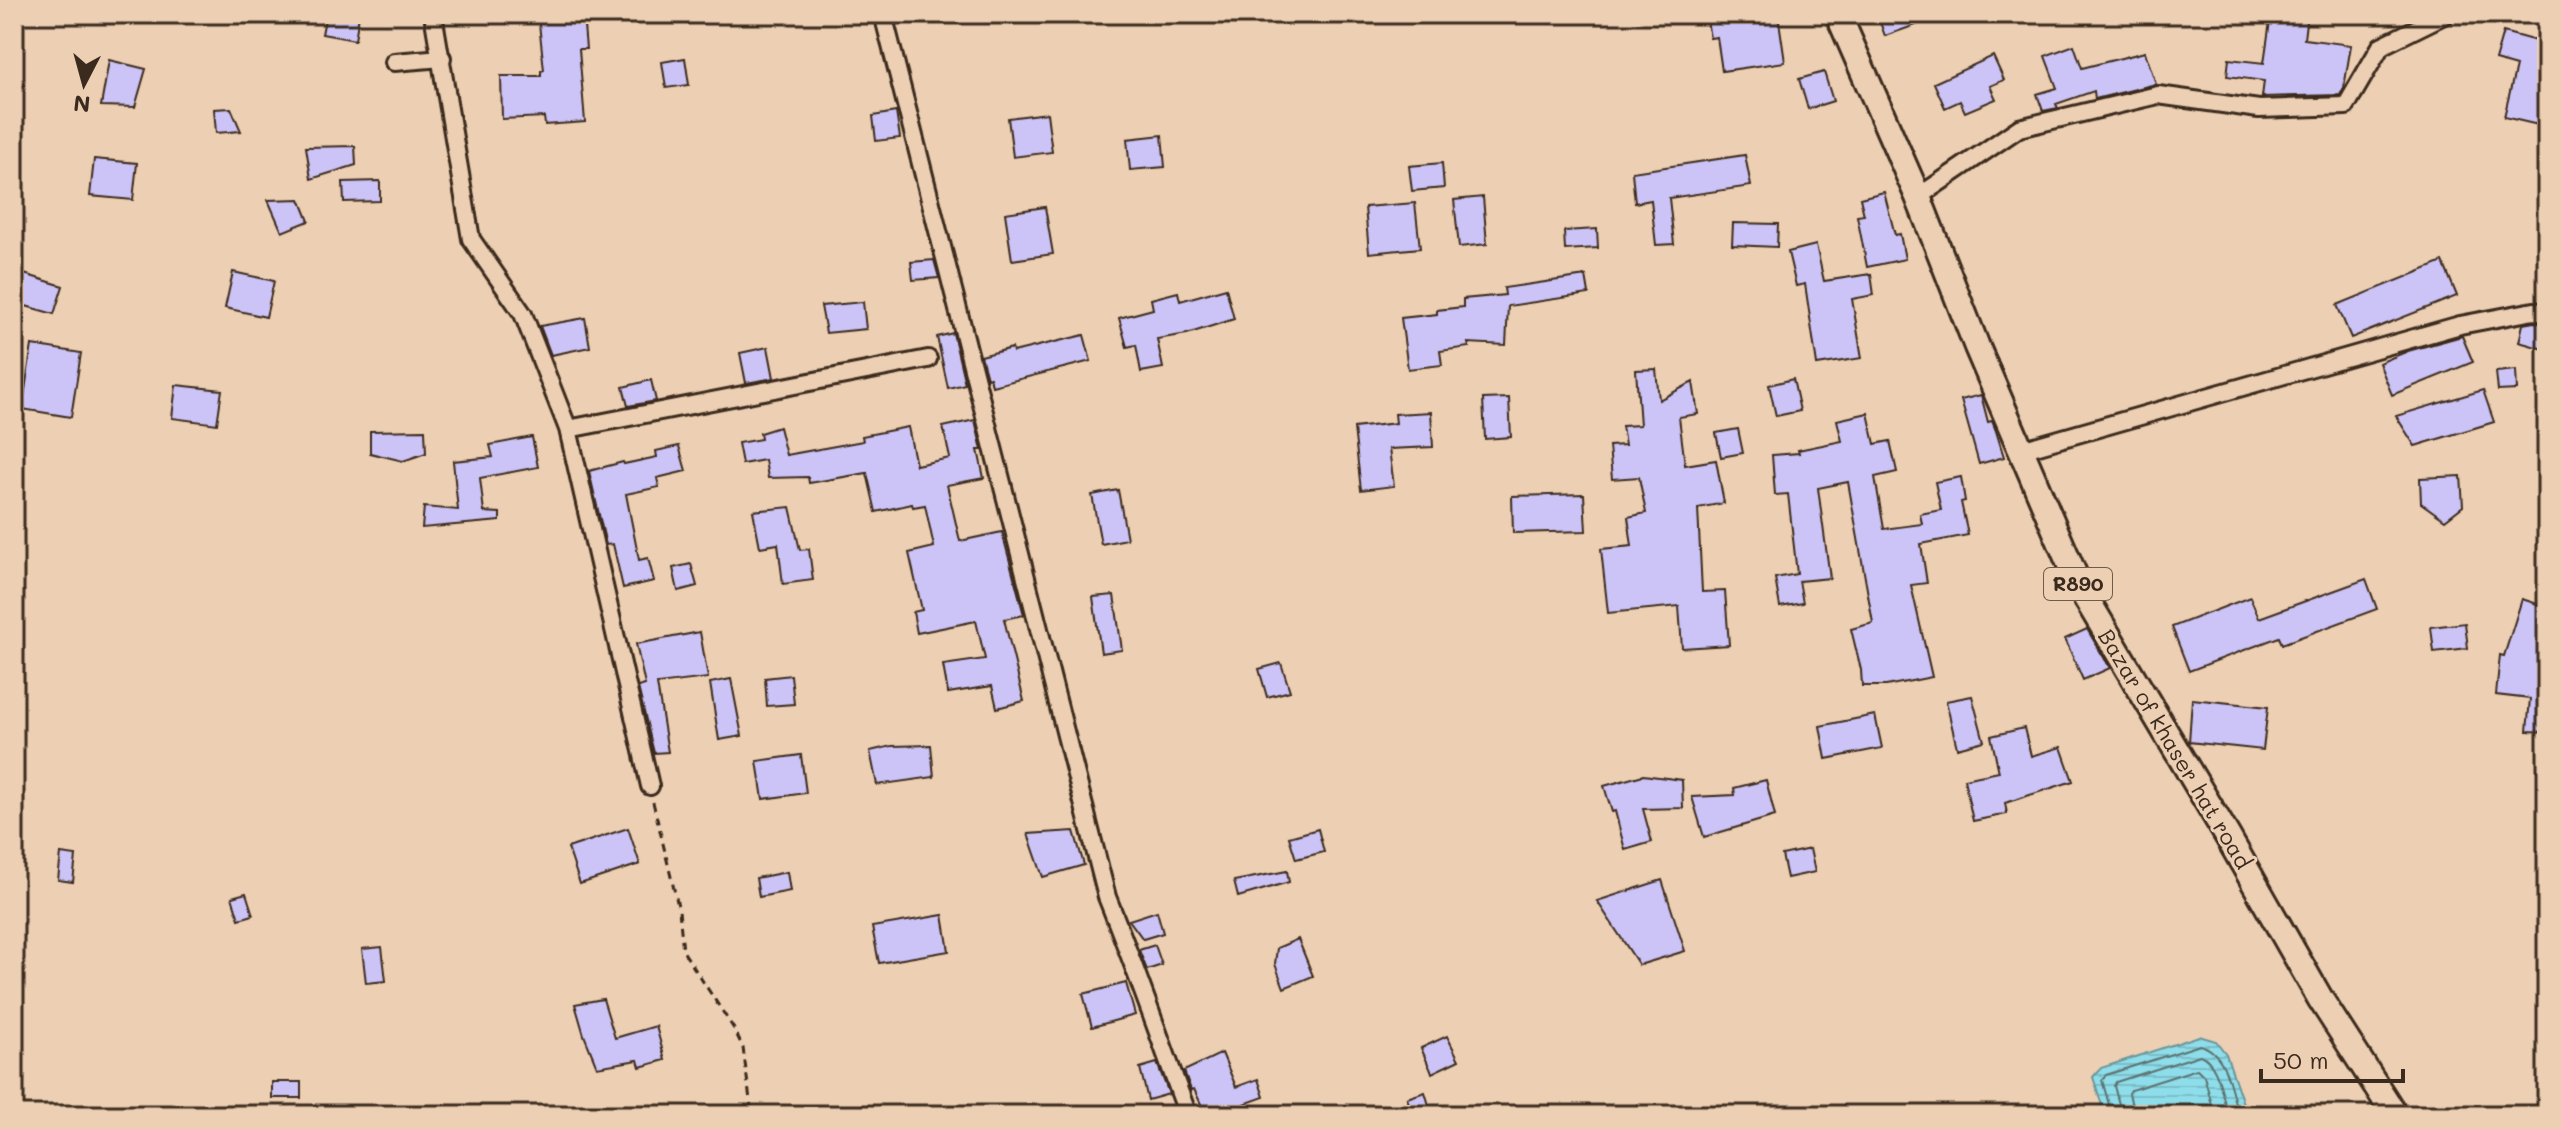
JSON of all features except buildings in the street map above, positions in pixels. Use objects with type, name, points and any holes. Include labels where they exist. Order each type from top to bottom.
[{"type":"main road","name":"Bazar of khaser hat road","points":[[1838,14],[1918,197],[1977,347],[2080,588],[2321,1000],[2395,1115]]},
{"type":"street","points":[[433,14],[471,239],[523,314],[568,429],[650,786]]},
{"type":"street","points":[[883,14],[1107,897],[1188,1115]]},
{"type":"street","points":[[1918,197],[2019,128],[2158,95],[2259,109],[2346,106],[2381,46],[2446,14]]},
{"type":"street","points":[[394,62],[442,58]]},
{"type":"street","points":[[2021,450],[2460,325],[2534,311],[2547,313]]},
{"type":"street","points":[[568,429],[928,359]]},
{"type":"path","points":[[650,786],[679,910],[683,951],[743,1048],[752,1115]]},
{"type":"water","points":[[2199,1036],[2216,1041],[2226,1054],[2247,1115],[2105,1115],[2093,1077],[2101,1068]]}]
